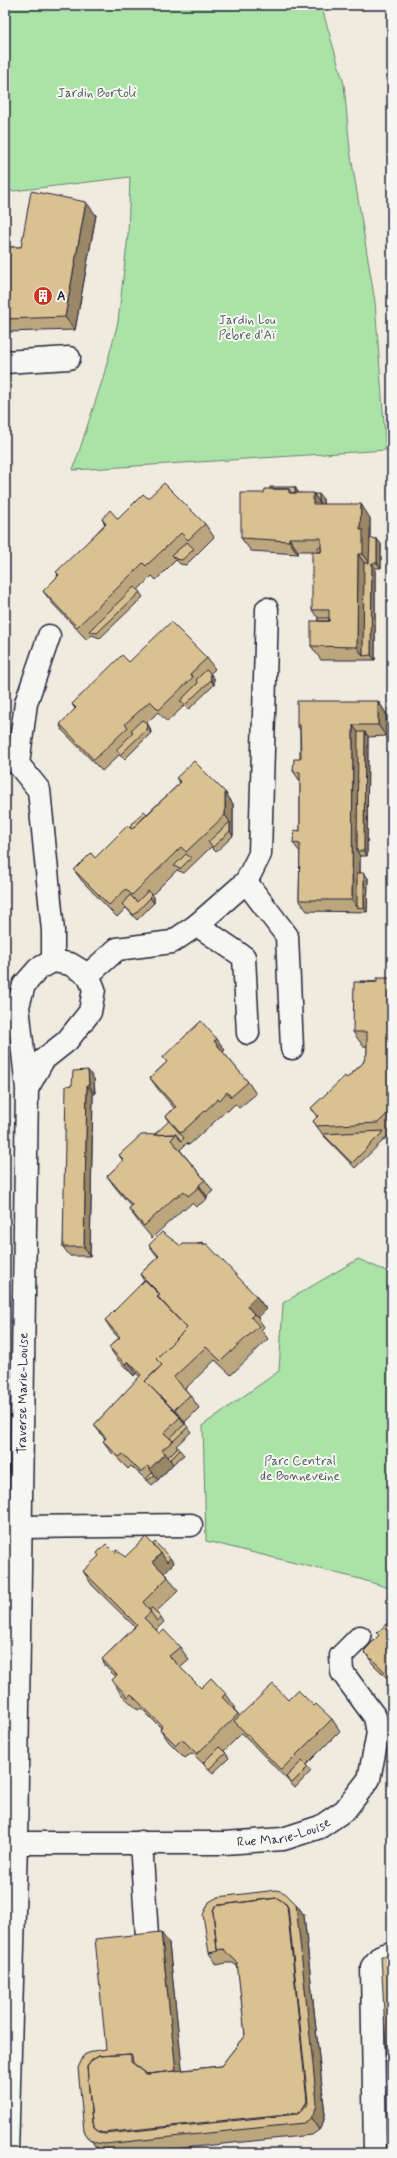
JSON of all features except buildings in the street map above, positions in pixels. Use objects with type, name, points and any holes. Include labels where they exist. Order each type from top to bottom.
[{"type":"street","points":[[5,362],[69,358]]},
{"type":"street","points":[[49,636],[26,703],[18,764],[39,790],[53,931],[53,961],[70,964],[88,975],[117,949],[172,942],[197,925],[246,882],[260,854],[267,609]]},
{"type":"street","points":[[246,882],[287,936],[292,1048]]},
{"type":"street","points":[[197,925],[244,957],[248,1033]]},
{"type":"street","name":"Traverse Marie-Louise","points":[[7,2153],[9,1976],[16,1843],[27,1090],[18,1006],[24,985],[38,969],[53,961]]},
{"type":"street","name":"Traverse Marie-Louise","points":[[27,1090],[43,1060],[67,1041],[90,1012],[94,989],[88,975]]},
{"type":"street","points":[[20,1528],[191,1525]]},
{"type":"street","name":"Rue Marie-Louise","points":[[16,1843],[224,1843],[283,1839],[320,1827],[345,1810],[369,1779],[378,1733],[375,1717],[342,1672],[341,1656],[360,1637]]},
{"type":"street","points":[[141,1842],[147,1936]]},
{"type":"street","points":[[375,2153],[372,1968],[381,1956],[392,1953]]},
{"type":"green space","points":[[5,5],[321,5],[344,84],[350,150],[375,302],[386,450],[73,470],[103,378],[118,322],[128,235],[130,177],[5,192]]},
{"type":"green space","name":"Parc Central de Bonneveine","points":[[358,1259],[386,1271],[392,1267],[392,1589],[360,1579],[206,1541],[203,1425],[279,1371],[283,1303]]},
{"type":"place","name":"A","points":[[43,296]]},
{"type":"park label","name":"Jardin Bortoli","points":[[97,93]]},
{"type":"park label","name":"Jardin Lou Pebre d'Aï","points":[[247,328]]}]
